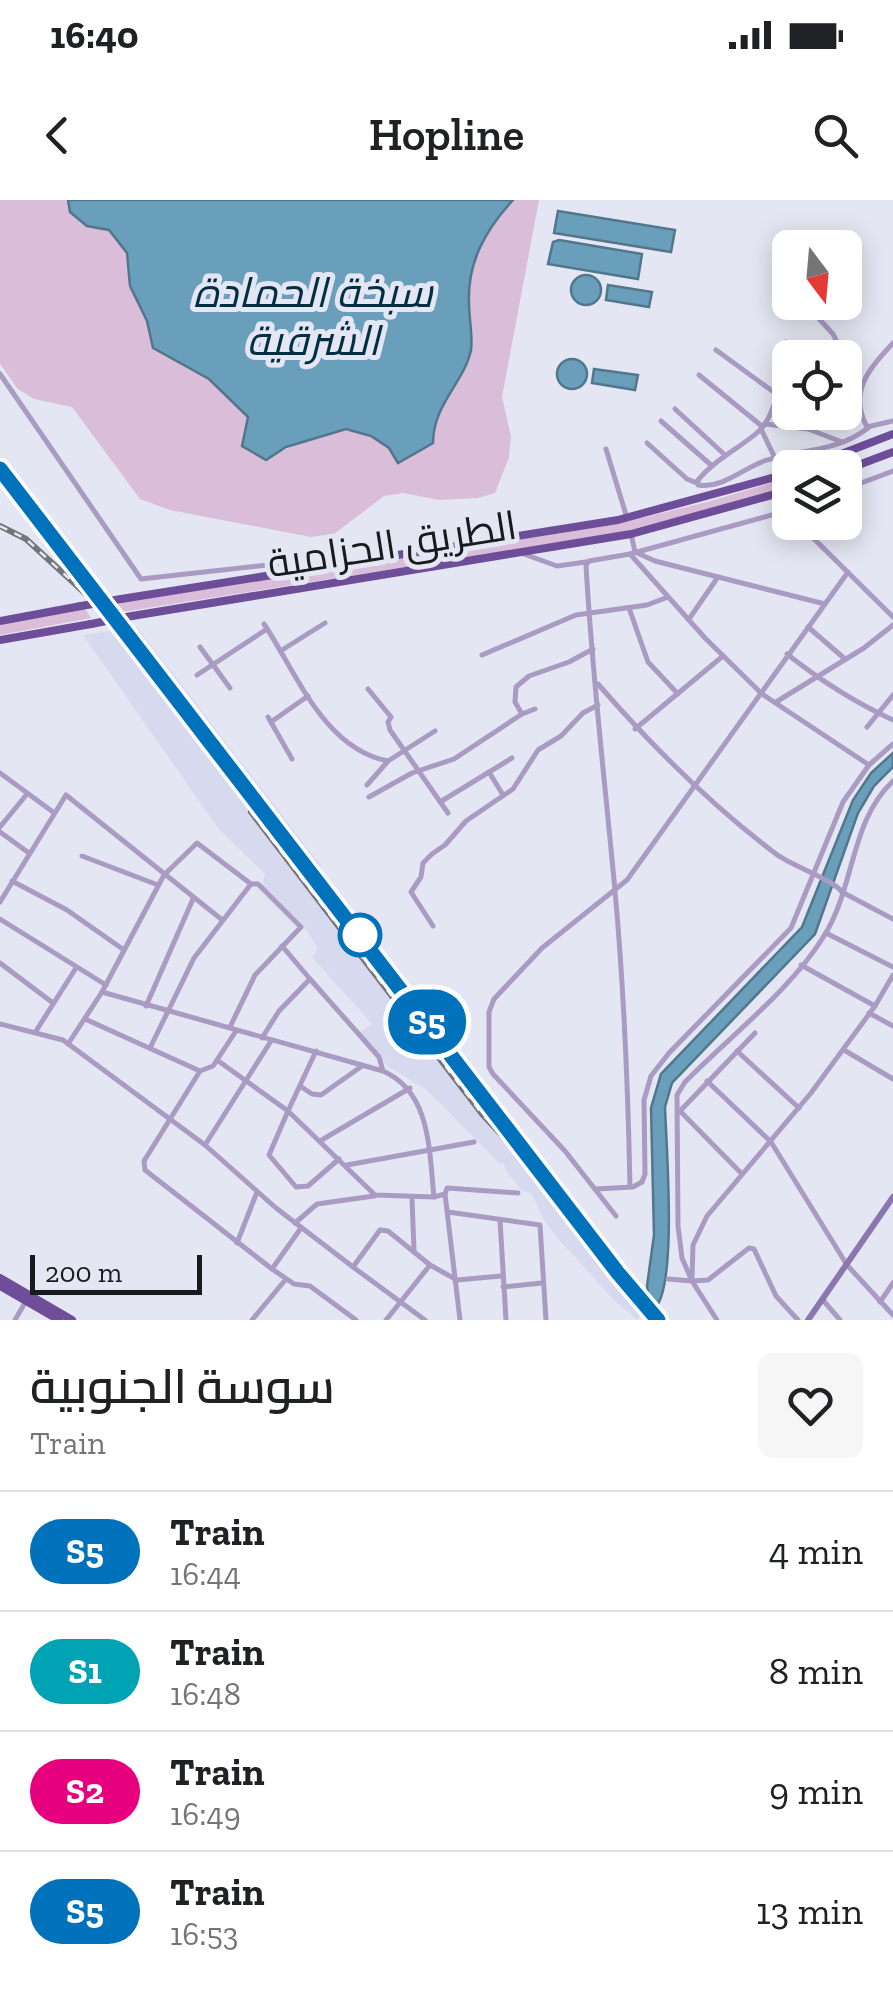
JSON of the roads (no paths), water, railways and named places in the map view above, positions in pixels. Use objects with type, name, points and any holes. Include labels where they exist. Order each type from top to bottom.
[{"type":"highway","points":[[852,450],[893,434]]},
{"type":"highway","points":[[862,464],[893,452]]},
{"type":"highway","name":"الطريق الحزامية","points":[[0,621],[627,518],[772,478]]},
{"type":"highway","name":"الطريق الحزامية","points":[[0,640],[631,534],[772,495]]},
{"type":"highway","points":[[0,1278],[72,1320]]},
{"type":"highway","points":[[0,1286],[59,1320]]},
{"type":"main road","points":[[808,1320],[893,1197]]},
{"type":"street","points":[[820,320],[836,340]]},
{"type":"street","points":[[862,387],[866,376],[893,344]]},
{"type":"street","points":[[716,350],[772,392]]},
{"type":"street","points":[[0,374],[140,579],[277,564],[335,552],[354,562]]},
{"type":"street","points":[[699,375],[763,427],[772,450]]},
{"type":"street","points":[[697,483],[711,466],[763,427],[772,402]]},
{"type":"street","points":[[675,409],[725,455]]},
{"type":"street","points":[[862,410],[868,428]]},
{"type":"street","points":[[660,421],[711,466]]},
{"type":"street","points":[[819,450],[893,421]]},
{"type":"street","points":[[763,427],[808,429],[842,442]]},
{"type":"street","points":[[646,443],[692,483],[702,487],[772,459]]},
{"type":"street","points":[[606,448],[627,518]]},
{"type":"street","points":[[862,483],[893,471]]},
{"type":"street","points":[[521,553],[557,566],[633,553],[772,515]]},
{"type":"street","points":[[631,534],[633,553],[668,597],[762,694],[869,765]]},
{"type":"street","points":[[816,540],[893,617]]},
{"type":"street","points":[[633,553],[825,604]]},
{"type":"street","points":[[589,561],[628,1080],[630,1187]]},
{"type":"street","points":[[616,1216],[492,1074],[489,1012],[494,999],[532,957],[615,892],[650,850],[848,572]]},
{"type":"street","points":[[689,619],[718,577]]},
{"type":"street","points":[[482,655],[576,615],[628,608],[668,597]]},
{"type":"street","points":[[628,608],[648,662],[678,694]]},
{"type":"street","points":[[282,650],[325,623]]},
{"type":"street","points":[[776,702],[893,625]]},
{"type":"street","points":[[197,675],[266,626],[331,728],[348,744],[374,759],[388,761]]},
{"type":"street","points":[[808,627],[845,659]]},
{"type":"street","points":[[200,647],[230,688]]},
{"type":"street","points":[[522,714],[514,702],[516,687],[529,676],[570,662],[593,649]]},
{"type":"street","points":[[788,654],[817,678],[893,720]]},
{"type":"street","points":[[635,729],[723,656]]},
{"type":"street","points":[[596,682],[635,729],[779,856],[836,884],[842,892],[893,919]]},
{"type":"street","points":[[368,688],[391,717],[388,725],[448,813]]},
{"type":"street","points":[[867,728],[893,695]]},
{"type":"street","points":[[292,759],[270,719],[308,696]]},
{"type":"street","points":[[433,926],[411,892],[422,878],[423,863],[466,821],[524,776],[538,750],[598,705]]},
{"type":"street","points":[[369,798],[420,771],[454,760],[535,709]]},
{"type":"street","points":[[367,785],[388,761],[435,732]]},
{"type":"street","points":[[596,1190],[630,1187],[645,1178],[644,1100],[651,1076],[669,1052],[780,942],[817,878],[843,802],[869,765],[893,744]]},
{"type":"street","points":[[440,802],[512,758]]},
{"type":"street","points":[[0,772],[53,812]]},
{"type":"street","points":[[489,772],[503,796]]},
{"type":"street","points":[[717,1320],[692,1281],[680,1248],[677,1095],[684,1082],[801,966],[826,933],[865,823],[893,781]]},
{"type":"street","points":[[884,790],[893,798]]},
{"type":"street","points":[[27,794],[0,827],[29,853]]},
{"type":"street","points":[[0,902],[63,796],[68,796],[221,919]]},
{"type":"street","points":[[68,1044],[102,992],[164,875],[190,846],[199,843],[251,884],[258,884],[300,926],[256,975],[233,1029],[208,1070],[200,1071],[86,1019]]},
{"type":"street","points":[[82,856],[158,885]]},
{"type":"street","points":[[12,882],[67,910],[124,950]]},
{"type":"street","points":[[150,1048],[194,958],[251,884]]},
{"type":"street","points":[[146,1006],[194,898]]},
{"type":"street","points":[[0,919],[106,984]]},
{"type":"street","points":[[826,933],[893,967]]},
{"type":"street","points":[[282,946],[379,1057],[382,1071]]},
{"type":"street","points":[[0,963],[54,1003]]},
{"type":"street","points":[[801,966],[874,1006]]},
{"type":"street","points":[[36,1030],[76,968]]},
{"type":"street","points":[[692,1281],[693,1245],[706,1216],[799,1108],[893,975]]},
{"type":"street","points":[[262,1038],[280,1011],[310,979]]},
{"type":"street","points":[[102,992],[382,1071],[410,1088],[420,1110],[434,1197]]},
{"type":"street","points":[[869,1013],[893,1026]]},
{"type":"street","points":[[0,1024],[36,1030],[68,1044],[205,1146],[301,1228],[425,1320]]},
{"type":"street","points":[[741,1173],[680,1112],[755,1034]]},
{"type":"street","points":[[205,1146],[272,1041]]},
{"type":"street","points":[[738,1050],[799,1108]]},
{"type":"street","points":[[843,1050],[893,1079]]},
{"type":"street","points":[[316,1052],[270,1155],[272,1163],[296,1187],[308,1186],[339,1159]]},
{"type":"street","points":[[217,1060],[288,1111],[375,1196]]},
{"type":"street","points":[[300,1086],[321,1095],[362,1066]]},
{"type":"street","points":[[200,1071],[144,1161],[144,1170],[286,1279],[298,1286],[308,1285],[356,1320]]},
{"type":"street","points":[[707,1081],[771,1142],[847,1265],[893,1314]]},
{"type":"street","points":[[320,1141],[410,1088]]},
{"type":"street","points":[[347,1166],[474,1142]]},
{"type":"street","points":[[460,1320],[446,1188],[518,1193]]},
{"type":"street","points":[[236,1243],[258,1192]]},
{"type":"street","points":[[295,1223],[317,1204],[375,1196],[412,1198],[445,1194]]},
{"type":"street","points":[[412,1198],[414,1250]]},
{"type":"street","points":[[448,1212],[540,1225],[546,1320]]},
{"type":"street","points":[[500,1220],[506,1320]]},
{"type":"street","points":[[272,1269],[301,1228]]},
{"type":"street","points":[[354,1267],[382,1229],[456,1280],[501,1276]]},
{"type":"street","points":[[680,1248],[693,1245]]},
{"type":"street","points":[[668,1279],[708,1280],[740,1252],[752,1248],[776,1296],[798,1320]]},
{"type":"street","points":[[388,1319],[430,1265]]},
{"type":"street","points":[[252,1320],[286,1279]]},
{"type":"street","points":[[503,1287],[542,1283]]},
{"type":"street","points":[[880,1302],[893,1283]]},
{"type":"street","points":[[822,1299],[840,1320]]},
{"type":"street","points":[[15,1320],[26,1301]]},
{"type":"water","name":"سبخة الحمادة الشرقية","points":[[68,200],[513,200],[494,223],[475,260],[469,289],[471,350],[438,417],[433,443],[398,463],[389,448],[371,436],[346,429],[286,447],[266,460],[242,446],[248,417],[209,379],[153,348],[147,321],[130,286],[127,253],[109,230],[87,226],[70,212]]},
{"type":"water","points":[[558,211],[675,230],[671,252],[554,233]]},
{"type":"water","points":[[553,242],[642,254],[638,279],[548,264]]},
{"type":"water","points":[[586,275],[597,279],[601,290],[597,301],[586,305],[575,301],[571,290],[575,279]]},
{"type":"water","points":[[608,285],[652,292],[649,307],[606,300]]},
{"type":"water","points":[[572,359],[583,363],[587,374],[583,385],[572,389],[561,385],[557,374],[561,363]]},
{"type":"water","points":[[594,369],[638,375],[635,390],[592,383]]},
{"type":"water","points":[[893,753],[893,767],[874,786],[858,813],[815,934],[672,1083],[665,1107],[666,1274],[654,1309],[647,1286],[654,1235],[651,1108],[661,1074],[802,927],[853,800],[871,773]]},
{"type":"railway","points":[[0,463],[659,1320]]},
{"type":"railway","points":[[0,526],[26,539],[88,596]]},
{"type":"railway","points":[[251,812],[482,1114],[509,1143]]},
{"type":"train","name":"S5","points":[[0,469],[658,1320]]}]
